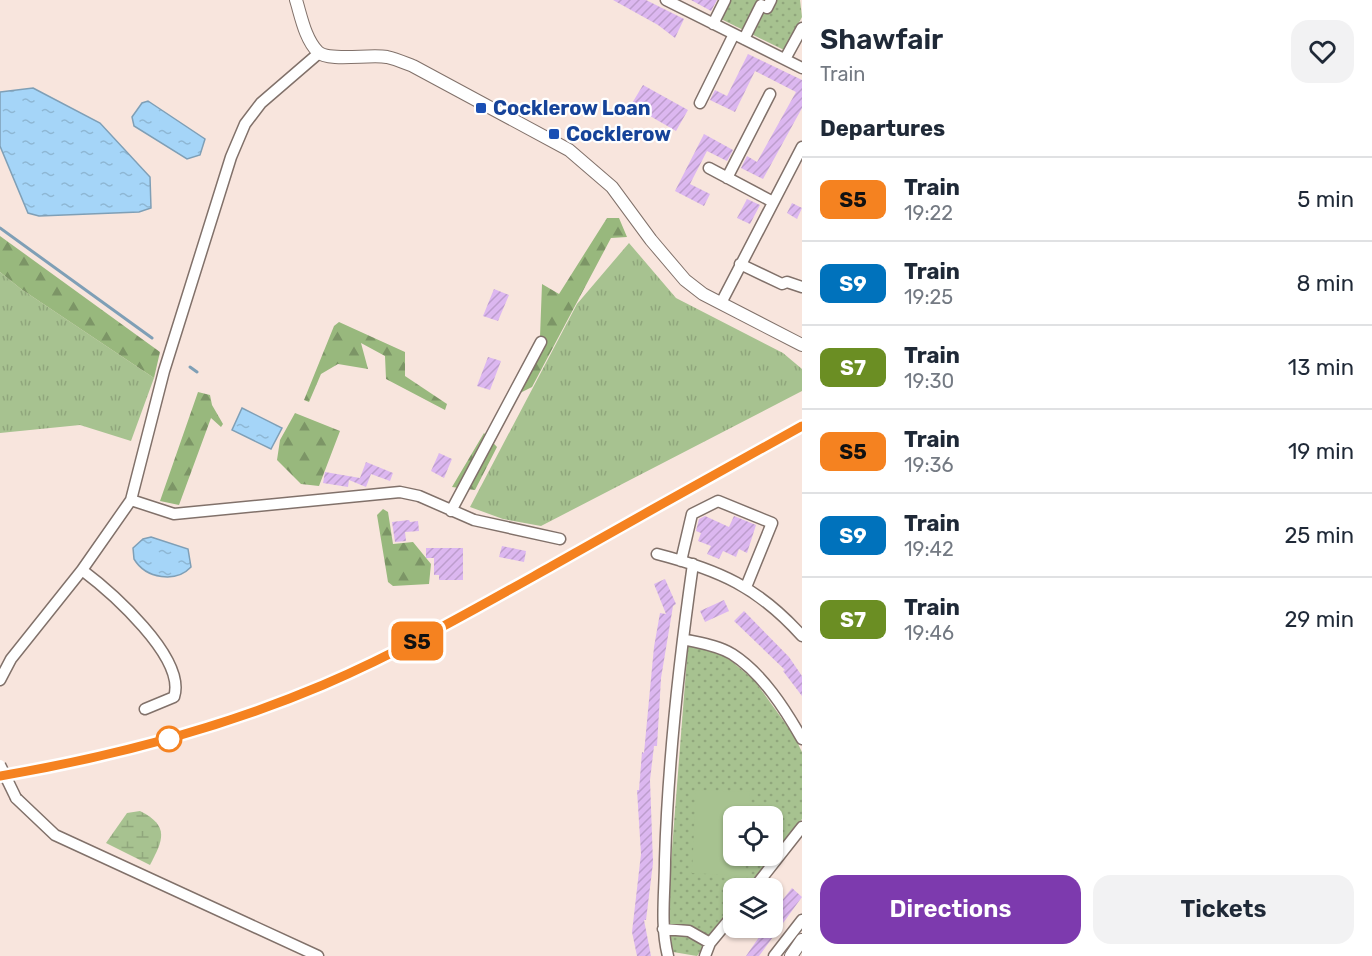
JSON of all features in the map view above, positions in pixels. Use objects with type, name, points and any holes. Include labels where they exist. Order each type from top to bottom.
[{"type":"main road","points":[[296,0],[309,40],[319,53],[334,58],[363,55],[388,58],[413,66],[569,150],[612,187],[651,240],[685,280],[720,303],[802,345]]},
{"type":"main road","points":[[791,956],[802,940]]},
{"type":"street","points":[[666,0],[802,68]]},
{"type":"street","points":[[713,24],[725,0]]},
{"type":"street","points":[[700,104],[739,37],[761,5],[766,8],[771,0]]},
{"type":"street","points":[[785,59],[802,28]]},
{"type":"street","points":[[0,680],[11,659],[82,570],[131,500],[164,371],[245,124],[261,103],[319,53]]},
{"type":"street","points":[[728,178],[770,94]]},
{"type":"street","points":[[720,303],[802,147]]},
{"type":"street","points":[[709,168],[773,202]]},
{"type":"street","points":[[740,264],[782,284],[787,282],[802,287]]},
{"type":"street","points":[[451,511],[541,342]]},
{"type":"street","points":[[131,500],[174,514],[400,492],[419,496],[451,511],[504,528],[560,539]]},
{"type":"street","points":[[681,561],[692,514],[718,501],[772,523],[746,587]]},
{"type":"street","points":[[657,554],[693,564],[746,587],[802,636]]},
{"type":"street","points":[[668,956],[663,929],[666,831],[683,639],[693,564]]},
{"type":"street","points":[[82,570],[136,618],[171,667],[176,680],[174,697],[145,709]]},
{"type":"street","points":[[683,639],[716,646],[732,654],[759,678],[779,702],[802,739]]},
{"type":"street","points":[[0,765],[16,798],[56,835],[318,956]]},
{"type":"street","points":[[762,878],[802,827]]},
{"type":"street","points":[[774,956],[802,920]]},
{"type":"street","points":[[705,956],[710,943],[723,927]]},
{"type":"street","points":[[663,929],[689,931],[710,943]]},
{"type":"green space","points":[[731,0],[800,0],[802,17],[784,50],[721,19]]},
{"type":"green space","points":[[607,218],[619,218],[627,237],[611,238],[532,387],[520,393],[518,374],[540,337],[542,284],[559,294]]},
{"type":"green space","points":[[0,236],[160,352],[154,378],[21,289],[0,272]]},
{"type":"green space","points":[[629,243],[676,298],[783,353],[802,369],[802,391],[541,526],[503,519],[470,507],[577,304]]},
{"type":"green space","points":[[0,272],[21,289],[154,378],[131,441],[80,425],[0,433]]},
{"type":"green space","points":[[339,322],[405,352],[405,376],[447,404],[445,410],[386,379],[385,356],[361,343],[368,369],[338,364],[321,374],[309,402],[304,400],[334,326]]},
{"type":"green space","points":[[198,392],[210,395],[212,405],[223,424],[221,427],[211,418],[179,505],[160,501]]},
{"type":"green space","points":[[295,413],[340,431],[319,486],[301,484],[277,460],[280,440]]},
{"type":"green space","points":[[484,433],[497,447],[475,490],[452,487]]},
{"type":"green space","points":[[383,509],[388,512],[393,544],[413,542],[431,564],[429,584],[393,586],[388,582],[377,515]]},
{"type":"green space","points":[[688,645],[723,654],[754,680],[793,734],[802,752],[802,819],[783,844],[783,806],[723,806],[723,866],[766,866],[757,878],[723,878],[723,921],[697,956],[673,952],[667,913]]},
{"type":"green space","points":[[696,790],[750,792],[749,806],[723,806],[723,866],[745,866],[745,876],[692,873]]},
{"type":"green space","points":[[140,811],[156,822],[160,828],[160,841],[150,865],[106,843],[127,813]]},
{"type":"water","points":[[33,88],[100,123],[150,177],[151,208],[139,212],[39,216],[28,213],[0,146],[0,92]]},
{"type":"water","points":[[148,101],[205,139],[200,155],[187,159],[134,126],[132,117],[142,103]]},
{"type":"water","points":[[242,408],[282,428],[271,449],[232,430]]},
{"type":"water","points":[[151,537],[188,549],[191,567],[185,572],[170,577],[153,575],[139,566],[134,559],[133,548],[143,539]]},
{"type":"building","points":[[613,0],[646,0],[684,19],[675,38],[658,25]]},
{"type":"building","points":[[691,0],[717,0],[711,11]]},
{"type":"building","points":[[748,54],[802,80],[802,108],[763,179],[741,168],[747,156],[757,162],[796,92],[755,71],[735,112],[710,100],[715,90],[727,96]]},
{"type":"building","points":[[643,85],[688,110],[676,131],[631,105]]},
{"type":"building","points":[[704,134],[733,150],[727,161],[707,151],[690,184],[710,194],[704,206],[675,191]]},
{"type":"building","points":[[747,199],[760,205],[750,224],[737,218]]},
{"type":"building","points":[[792,203],[802,208],[797,219],[787,213]]},
{"type":"building","points":[[494,289],[509,295],[498,321],[483,316]]},
{"type":"building","points":[[488,357],[501,361],[490,390],[477,386]]},
{"type":"building","points":[[439,453],[452,459],[444,478],[431,471]]},
{"type":"building","points":[[366,462],[393,473],[390,481],[371,474],[366,487],[349,480],[348,487],[323,483],[325,472],[360,478]]},
{"type":"building","points":[[705,516],[729,527],[734,516],[756,525],[747,553],[739,549],[736,557],[723,551],[719,559],[707,554],[711,546],[698,541],[701,533],[696,531],[699,519]]},
{"type":"building","points":[[409,520],[410,522],[418,521],[419,531],[405,532],[406,541],[395,542],[392,522]]},
{"type":"building","points":[[502,546],[526,551],[524,562],[499,557]]},
{"type":"building","points":[[426,548],[463,548],[463,580],[439,580],[439,575],[434,575],[434,558],[426,558]]},
{"type":"building","points":[[665,579],[676,604],[673,606],[661,678],[657,746],[654,746],[650,780],[653,863],[646,920],[644,920],[651,956],[637,956],[632,932],[641,854],[637,790],[639,790],[642,752],[644,753],[654,647],[660,613],[666,614],[654,584]]},
{"type":"building","points":[[724,600],[729,611],[705,622],[700,611]]},
{"type":"building","points":[[744,611],[789,657],[802,676],[802,696],[783,671],[785,670],[734,621]]},
{"type":"building","points":[[792,888],[802,897],[783,923],[783,899]]},
{"type":"building","points":[[758,938],[772,938],[759,956],[746,956]]},
{"type":"waterway","points":[[0,228],[152,338]]},
{"type":"waterway","points":[[190,367],[197,372]]},
{"type":"railway","points":[[0,776],[83,760],[164,740],[244,715],[323,685],[443,626],[802,426]]},
{"type":"train","name":"S5","points":[[0,776],[85,761],[140,748],[238,717],[323,685],[411,644],[802,426]]},
{"type":"place","name":"Cocklerow Loan","points":[[481,108]]},
{"type":"place","name":"Cocklerow","points":[[554,134]]}]
